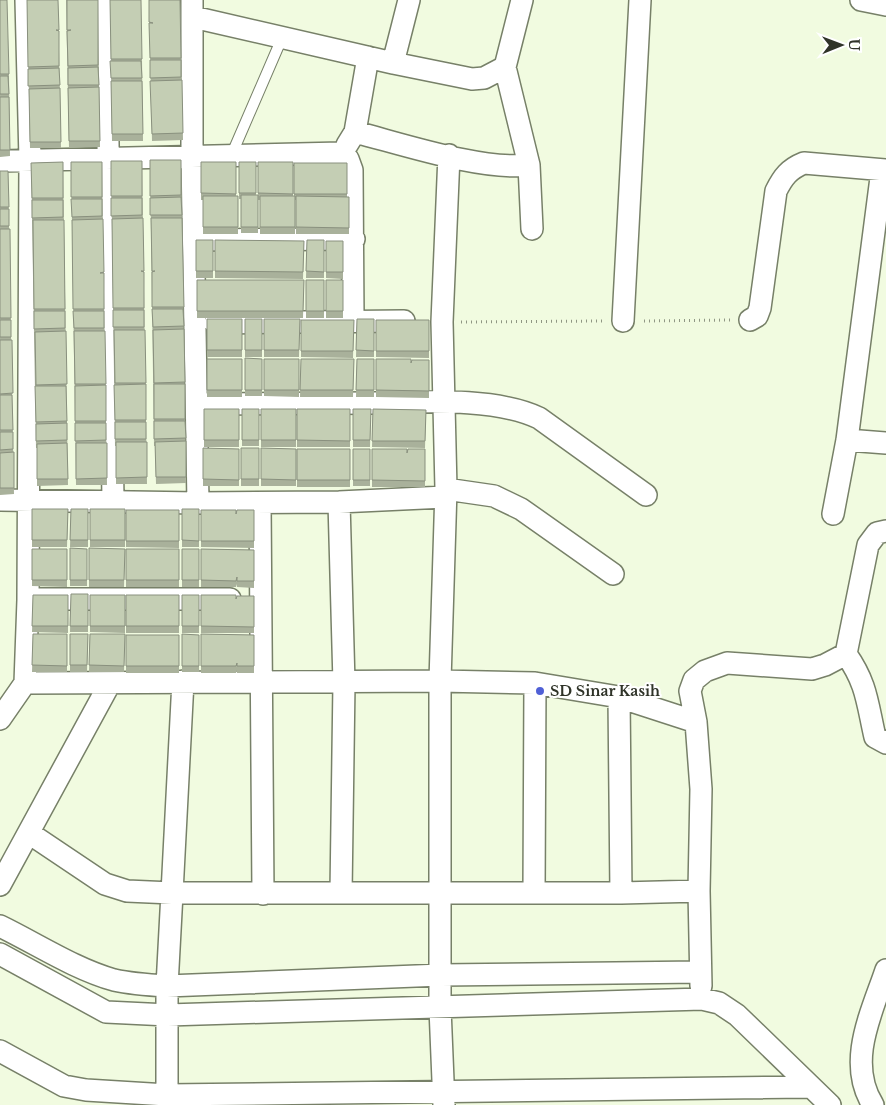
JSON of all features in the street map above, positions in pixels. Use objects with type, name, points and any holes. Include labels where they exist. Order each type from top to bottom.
[{"type":"street","points":[[0,719],[24,683],[28,600],[30,160],[26,0]]},
{"type":"street","points":[[106,0],[113,501]]},
{"type":"street","points":[[393,63],[409,0]]},
{"type":"street","points":[[522,0],[505,67],[529,165],[532,229]]},
{"type":"street","points":[[623,321],[640,0]]},
{"type":"street","points":[[861,0],[886,5]]},
{"type":"street","points":[[198,503],[198,404],[192,157],[192,8],[282,38],[472,79],[484,78],[505,67]]},
{"type":"street","points":[[342,153],[355,132],[368,57]]},
{"type":"street","points":[[355,132],[449,156],[503,166],[529,165]]},
{"type":"street","points":[[0,160],[342,153],[348,159],[352,170],[354,239],[353,320]]},
{"type":"street","points":[[444,1098],[440,1008],[440,681],[445,493],[442,322],[449,156]]},
{"type":"street","points":[[750,320],[757,316],[760,308],[776,191],[784,176],[793,168],[804,163],[884,170],[847,440],[833,514]]},
{"type":"street","points":[[194,240],[354,239]]},
{"type":"street","points":[[196,323],[353,320],[442,322]]},
{"type":"street","points":[[198,404],[444,402],[505,407],[525,412],[554,428],[646,495]]},
{"type":"street","points":[[847,440],[886,444]]},
{"type":"street","points":[[0,500],[260,503],[339,502],[445,493],[494,496],[522,509],[613,574]]},
{"type":"street","points":[[339,502],[344,683],[341,894]]},
{"type":"street","points":[[260,503],[263,894]]},
{"type":"street","points":[[886,531],[877,533],[868,545],[846,654],[858,670],[866,689],[875,737],[886,743]]},
{"type":"street","points":[[28,600],[261,598]]},
{"type":"street","points":[[702,999],[699,891],[701,789],[696,722],[690,691],[694,680],[704,671],[727,664],[745,663],[792,669],[812,669],[846,654]]},
{"type":"street","points":[[24,683],[183,681],[535,683],[619,697],[696,722]]},
{"type":"street","points":[[167,1100],[167,986],[183,681]]},
{"type":"street","points":[[0,885],[110,683]]},
{"type":"street","points":[[534,893],[535,683]]},
{"type":"street","points":[[619,697],[622,893]]},
{"type":"street","points":[[28,833],[105,884],[127,891],[341,894],[699,891]]},
{"type":"street","points":[[0,926],[87,969],[132,984],[167,986],[441,975],[700,972]]},
{"type":"street","points":[[0,954],[106,1012],[168,1015],[702,999],[719,1003],[737,1015],[830,1105]]},
{"type":"street","points":[[873,1105],[863,1084],[862,1046],[886,970]]},
{"type":"street","points":[[0,1051],[64,1086],[167,1100],[444,1098],[810,1087]]},
{"type":"lane","points":[[232,156],[282,38]]},
{"type":"path","points":[[442,322],[750,320]]},
{"type":"building","points":[[0,0],[7,0],[9,74],[0,74]]},
{"type":"building","points":[[27,0],[58,0],[59,30],[56,30],[59,31],[59,66],[28,67]]},
{"type":"building","points":[[67,0],[98,0],[98,65],[68,66],[67,31],[71,30],[67,30]]},
{"type":"building","points":[[110,0],[141,0],[142,59],[111,59]]},
{"type":"building","points":[[149,0],[180,0],[181,58],[150,58],[149,23],[153,23],[149,22]]},
{"type":"building","points":[[150,60],[181,60],[181,77],[150,78]]},
{"type":"building","points":[[110,61],[141,61],[142,78],[111,78]]},
{"type":"building","points":[[98,67],[99,85],[68,85],[68,68]]},
{"type":"building","points":[[59,68],[60,85],[28,86],[28,69]]},
{"type":"building","points":[[0,76],[8,76],[9,94],[0,94]]},
{"type":"building","points":[[182,80],[183,133],[152,134],[150,81]]},
{"type":"building","points":[[111,81],[142,81],[143,134],[112,134]]},
{"type":"building","points":[[99,87],[100,141],[69,141],[68,88]]},
{"type":"building","points":[[60,88],[61,142],[30,142],[29,89]]},
{"type":"building","points":[[0,97],[9,97],[10,150],[0,150]]},
{"type":"building","points":[[150,160],[181,160],[181,195],[150,196]]},
{"type":"building","points":[[111,161],[142,161],[142,196],[111,196]]},
{"type":"building","points":[[63,162],[63,198],[32,198],[31,163]]},
{"type":"building","points":[[71,162],[102,162],[102,197],[71,197]]},
{"type":"building","points":[[201,162],[236,162],[236,194],[201,193]]},
{"type":"building","points":[[239,162],[256,162],[256,193],[239,193]]},
{"type":"building","points":[[258,162],[293,162],[293,194],[258,193]]},
{"type":"building","points":[[294,163],[347,163],[347,194],[294,194]]},
{"type":"building","points":[[0,171],[8,171],[9,207],[0,207]]},
{"type":"building","points":[[241,195],[258,195],[258,227],[241,227]]},
{"type":"building","points":[[203,196],[238,196],[238,227],[203,227]]},
{"type":"building","points":[[260,196],[295,196],[295,227],[260,227]]},
{"type":"building","points":[[296,196],[349,197],[349,228],[296,227]]},
{"type":"building","points":[[181,197],[182,215],[150,215],[150,198]]},
{"type":"building","points":[[111,198],[142,198],[142,215],[111,216]]},
{"type":"building","points":[[71,199],[102,199],[102,216],[72,217]]},
{"type":"building","points":[[32,200],[63,200],[63,217],[32,218]]},
{"type":"building","points":[[0,209],[9,209],[9,226],[0,226]]},
{"type":"building","points":[[143,218],[144,271],[141,271],[144,272],[144,308],[113,308],[112,219]]},
{"type":"building","points":[[151,218],[182,218],[184,307],[152,307],[152,272],[155,271],[152,271]]},
{"type":"building","points":[[103,219],[104,272],[100,273],[104,273],[104,309],[73,309],[72,220]]},
{"type":"building","points":[[33,220],[64,220],[65,309],[34,309]]},
{"type":"building","points":[[0,229],[10,229],[11,318],[0,318]]},
{"type":"building","points":[[196,240],[213,240],[213,271],[196,271]]},
{"type":"building","points":[[215,240],[304,241],[303,272],[215,271]]},
{"type":"building","points":[[307,240],[324,240],[324,272],[306,271]]},
{"type":"building","points":[[326,241],[343,241],[343,272],[326,272]]},
{"type":"building","points":[[197,280],[304,280],[303,311],[197,311]]},
{"type":"building","points":[[306,280],[324,280],[324,311],[306,311]]},
{"type":"building","points":[[326,280],[343,280],[343,311],[326,311]]},
{"type":"building","points":[[152,309],[183,309],[184,326],[153,327]]},
{"type":"building","points":[[113,310],[144,310],[144,327],[113,327]]},
{"type":"building","points":[[34,311],[65,311],[65,328],[34,329]]},
{"type":"building","points":[[73,311],[104,311],[104,328],[74,328]]},
{"type":"building","points":[[207,319],[242,319],[242,350],[207,350]]},
{"type":"building","points":[[245,319],[262,319],[262,350],[245,350]]},
{"type":"building","points":[[264,319],[300,319],[299,350],[264,350]]},
{"type":"building","points":[[357,319],[374,319],[374,351],[356,350]]},
{"type":"building","points":[[0,320],[11,320],[11,337],[0,337]]},
{"type":"building","points":[[301,320],[354,320],[353,351],[301,351]]},
{"type":"building","points":[[376,320],[429,320],[429,351],[376,351]]},
{"type":"building","points":[[184,329],[185,382],[154,383],[153,330]]},
{"type":"building","points":[[114,330],[145,330],[146,383],[115,383]]},
{"type":"building","points":[[66,331],[67,384],[36,385],[35,332]]},
{"type":"building","points":[[74,331],[105,331],[106,384],[75,384]]},
{"type":"building","points":[[0,340],[12,340],[13,393],[0,394]]},
{"type":"building","points":[[245,358],[262,359],[262,390],[245,390]]},
{"type":"building","points":[[207,359],[242,359],[242,390],[207,390]]},
{"type":"building","points":[[264,359],[299,359],[299,390],[264,390]]},
{"type":"building","points":[[301,359],[354,359],[353,390],[300,390]]},
{"type":"building","points":[[357,359],[374,359],[374,390],[356,390]]},
{"type":"building","points":[[376,359],[411,359],[411,363],[412,360],[429,360],[429,391],[376,390]]},
{"type":"building","points":[[146,384],[146,420],[115,420],[114,385]]},
{"type":"building","points":[[154,384],[185,384],[185,419],[154,419]]},
{"type":"building","points":[[106,385],[106,421],[75,421],[75,386]]},
{"type":"building","points":[[35,386],[66,386],[67,421],[36,422]]},
{"type":"building","points":[[0,395],[12,395],[13,430],[0,430]]},
{"type":"building","points":[[204,409],[239,409],[239,440],[204,440]]},
{"type":"building","points":[[242,409],[259,409],[259,440],[242,440]]},
{"type":"building","points":[[261,409],[296,409],[296,440],[261,440]]},
{"type":"building","points":[[297,409],[350,409],[350,441],[297,440]]},
{"type":"building","points":[[353,409],[371,409],[370,440],[353,440]]},
{"type":"building","points":[[373,409],[426,410],[425,441],[372,441]]},
{"type":"building","points":[[154,421],[185,421],[186,438],[154,439]]},
{"type":"building","points":[[115,422],[146,422],[146,439],[115,439]]},
{"type":"building","points":[[67,423],[67,440],[36,441],[36,424]]},
{"type":"building","points":[[75,423],[106,423],[106,440],[75,441]]},
{"type":"building","points":[[0,432],[13,432],[13,449],[0,450]]},
{"type":"building","points":[[186,441],[186,477],[156,477],[155,442]]},
{"type":"building","points":[[116,442],[147,442],[147,477],[116,478]]},
{"type":"building","points":[[67,443],[68,479],[37,479],[37,444]]},
{"type":"building","points":[[76,443],[107,443],[107,478],[76,479]]},
{"type":"building","points":[[203,448],[239,449],[239,480],[203,479]]},
{"type":"building","points":[[241,448],[259,448],[259,479],[241,479]]},
{"type":"building","points":[[261,448],[296,449],[296,480],[261,479]]},
{"type":"building","points":[[297,449],[350,449],[350,480],[297,480]]},
{"type":"building","points":[[353,449],[370,449],[370,480],[353,480]]},
{"type":"building","points":[[372,449],[407,449],[407,453],[408,449],[425,449],[425,481],[372,480]]},
{"type":"building","points":[[14,452],[14,488],[0,488],[0,453]]},
{"type":"building","points":[[32,509],[68,509],[67,540],[32,540]]},
{"type":"building","points":[[71,509],[88,509],[88,540],[70,540]]},
{"type":"building","points":[[90,509],[125,509],[125,540],[90,540]]},
{"type":"building","points":[[182,509],[199,509],[199,541],[182,540]]},
{"type":"building","points":[[126,510],[179,510],[179,541],[126,541]]},
{"type":"building","points":[[201,510],[236,510],[236,514],[237,510],[254,510],[254,541],[201,541]]},
{"type":"building","points":[[70,548],[87,549],[87,580],[70,580]]},
{"type":"building","points":[[89,548],[125,549],[124,580],[89,580]]},
{"type":"building","points":[[32,549],[67,549],[67,580],[32,580]]},
{"type":"building","points":[[126,549],[179,549],[179,580],[126,580]]},
{"type":"building","points":[[182,549],[199,549],[199,580],[182,580]]},
{"type":"building","points":[[201,549],[254,550],[254,581],[237,581],[237,577],[236,581],[201,580]]},
{"type":"building","points":[[71,594],[88,594],[88,626],[70,626]]},
{"type":"building","points":[[33,595],[68,595],[68,626],[32,626]]},
{"type":"building","points":[[90,595],[125,595],[125,626],[90,626]]},
{"type":"building","points":[[126,595],[179,595],[179,626],[126,626]]},
{"type":"building","points":[[182,595],[199,595],[199,626],[182,626]]},
{"type":"building","points":[[201,595],[236,595],[236,599],[237,596],[254,596],[254,627],[201,626]]},
{"type":"building","points":[[33,634],[67,634],[67,666],[32,665]]},
{"type":"building","points":[[70,634],[88,634],[87,665],[70,665]]},
{"type":"building","points":[[90,634],[125,634],[124,666],[89,665]]},
{"type":"building","points":[[182,634],[199,635],[199,666],[182,666]]},
{"type":"building","points":[[201,634],[254,635],[254,666],[237,666],[237,663],[236,666],[201,666]]},
{"type":"building","points":[[126,635],[179,635],[179,666],[126,666]]},
{"type":"place","name":"SD Sinar Kasih","points":[[540,691]]}]
